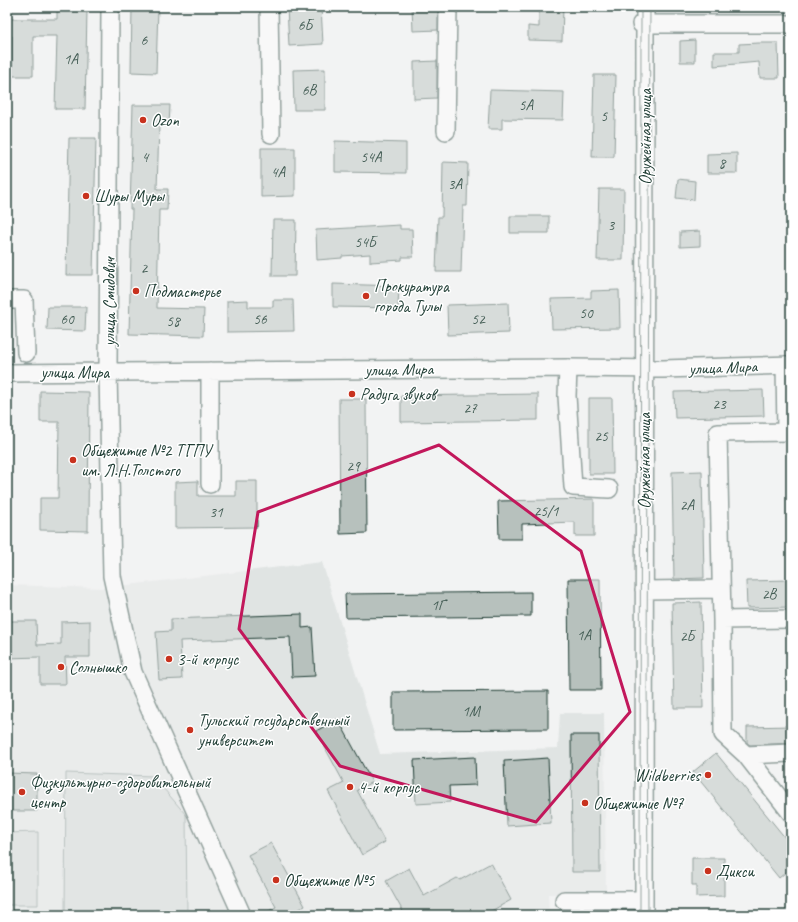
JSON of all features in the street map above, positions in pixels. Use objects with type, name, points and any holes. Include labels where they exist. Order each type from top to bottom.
[{"type":"street","name":"улица Смидович","points":[[110,7],[108,372],[112,576],[133,672],[242,915]]},
{"type":"street","points":[[269,7],[271,134]]},
{"type":"street","points":[[446,130],[448,7]]},
{"type":"street","points":[[644,18],[791,24]]},
{"type":"street","name":"Оружейная улица","points":[[644,18],[644,908]]},
{"type":"street","points":[[7,300],[24,300],[26,353]]},
{"type":"street","name":"улица Мира","points":[[7,372],[645,368],[788,365]]},
{"type":"street","points":[[788,365],[788,432],[718,433],[723,734],[746,755],[791,813]]},
{"type":"street","points":[[568,368],[567,396],[573,487],[610,489]]},
{"type":"street","points":[[210,371],[210,484]]},
{"type":"street","points":[[644,590],[721,589]]},
{"type":"street","points":[[722,620],[791,619]]},
{"type":"street","points":[[746,755],[791,754]]},
{"type":"street","points":[[564,900],[644,908]]},
{"type":"highlighted area","points":[[439,445],[581,551],[630,712],[536,822],[340,766],[239,629],[258,512]]},
{"type":"shaded area","name":"Тульский государственный университет","points":[[322,562],[380,754],[558,748],[560,713],[604,713],[606,893],[548,894],[549,915],[7,915],[7,585],[102,588]]},
{"type":"shaded area","points":[[66,773],[153,776],[186,815],[187,915],[65,915]]},
{"type":"shaded area","points":[[38,832],[38,905],[7,905],[7,833]]},
{"type":"building","points":[[132,7],[158,7],[156,73],[131,72]]},
{"type":"building","points":[[287,7],[321,7],[323,44],[289,46]]},
{"type":"building","points":[[412,7],[438,7],[438,30],[413,31]]},
{"type":"building","points":[[539,7],[563,7],[562,41],[528,40],[528,26],[539,27]]},
{"type":"building","points":[[57,9],[87,10],[85,109],[55,109],[57,36],[33,36],[33,76],[12,76],[12,36],[7,36],[7,19],[57,19]]},
{"type":"building","points":[[695,40],[695,62],[680,62],[680,41]]},
{"type":"building","points":[[778,43],[779,78],[760,78],[759,62],[714,66],[714,52],[739,52],[739,44]]},
{"type":"building","points":[[437,61],[437,98],[414,99],[414,62]]},
{"type":"building","points":[[325,69],[325,110],[294,110],[293,70]]},
{"type":"building","points":[[594,75],[616,75],[614,157],[592,157]]},
{"type":"building","points":[[490,90],[564,92],[563,120],[502,119],[502,129],[488,129]]},
{"type":"building","points":[[133,105],[170,105],[169,126],[159,126],[157,189],[168,189],[167,210],[159,210],[157,308],[204,309],[203,336],[129,334]]},
{"type":"building","points":[[69,138],[96,138],[93,275],[66,275]]},
{"type":"building","points":[[335,141],[406,143],[406,173],[335,172]]},
{"type":"building","points":[[261,148],[295,148],[295,196],[261,197]]},
{"type":"building","points":[[737,153],[737,173],[707,173],[707,154]]},
{"type":"building","points":[[443,162],[468,163],[467,206],[463,206],[461,272],[436,272],[438,217],[442,217]]},
{"type":"building","points":[[678,179],[695,181],[694,200],[676,198]]},
{"type":"building","points":[[599,189],[624,189],[623,260],[597,260]]},
{"type":"building","points":[[510,216],[549,216],[549,233],[510,233]]},
{"type":"building","points":[[273,220],[296,220],[295,276],[272,276]]},
{"type":"building","points":[[400,225],[400,229],[412,229],[413,257],[402,257],[402,260],[370,262],[370,254],[317,260],[316,230]]},
{"type":"building","points":[[700,231],[700,246],[680,247],[680,232]]},
{"type":"building","points":[[333,284],[399,286],[398,308],[333,307]]},
{"type":"building","points":[[619,290],[620,328],[552,329],[551,299],[591,298],[591,291]]},
{"type":"building","points":[[248,300],[248,307],[273,307],[273,300],[293,300],[294,331],[227,332],[227,301]]},
{"type":"building","points":[[508,303],[509,333],[448,335],[447,305]]},
{"type":"building","points":[[48,307],[86,307],[85,331],[47,330]]},
{"type":"building","points":[[763,390],[764,416],[675,418],[674,392]]},
{"type":"building","name":"Общежитие №2 ТГПУ им. Л.Н.Толстого","points":[[40,391],[89,392],[88,531],[40,530],[40,498],[58,498],[59,422],[40,422]]},
{"type":"building","points":[[538,394],[538,420],[401,422],[401,396]]},
{"type":"building","points":[[589,398],[612,398],[613,474],[589,474]]},
{"type":"building","points":[[339,399],[366,399],[367,533],[340,534]]},
{"type":"building","points":[[702,471],[704,578],[674,579],[672,472]]},
{"type":"building","points":[[198,481],[198,496],[236,496],[236,481],[257,481],[257,527],[175,528],[175,482]]},
{"type":"building","points":[[594,499],[594,536],[575,536],[575,522],[522,524],[522,539],[499,539],[498,501]]},
{"type":"building","points":[[568,579],[600,579],[601,690],[569,690]]},
{"type":"building","points":[[791,580],[791,607],[747,608],[746,581]]},
{"type":"building","points":[[531,592],[531,616],[346,618],[345,594]]},
{"type":"building","points":[[701,602],[703,708],[674,708],[672,603]]},
{"type":"building","name":"3-й корпус","points":[[302,614],[302,628],[312,627],[315,676],[292,677],[290,637],[180,641],[182,679],[159,680],[156,632],[171,631],[171,619]]},
{"type":"building","points":[[9,621],[36,621],[37,645],[61,644],[61,622],[90,621],[90,657],[65,657],[66,684],[40,684],[40,657],[7,658],[7,645],[10,645]]},
{"type":"building","points":[[548,691],[548,729],[393,730],[393,692]]},
{"type":"building","name":"4-й корпус","points":[[338,719],[372,782],[357,790],[385,842],[362,855],[328,791],[344,783],[316,731]]},
{"type":"building","points":[[791,726],[791,743],[750,745],[747,743],[747,727]]},
{"type":"building","name":"Общежитие №7","points":[[571,735],[599,735],[600,872],[572,872]]},
{"type":"building","points":[[716,753],[791,845],[791,868],[779,878],[693,772]]},
{"type":"building","points":[[475,757],[476,785],[449,786],[450,802],[416,804],[414,760]]},
{"type":"building","points":[[548,758],[551,823],[507,826],[504,761]]},
{"type":"building","name":"Физкультурно-оздоровительный центр","points":[[7,773],[37,774],[37,811],[7,811]]},
{"type":"building","name":"Общежитие №5","points":[[271,843],[305,906],[288,915],[261,915],[276,907],[248,855]]},
{"type":"building","name":"Дикси","points":[[692,858],[724,858],[724,896],[696,897],[696,885],[692,885]]},
{"type":"building","points":[[491,863],[511,900],[484,915],[405,915],[386,881],[409,868],[424,896],[457,878],[460,880]]},
{"type":"tram line","points":[[640,915],[641,7]]},
{"type":"tram line","points":[[648,915],[647,662],[650,7]]},
{"type":"place","name":"Ozon","points":[[143,120]]},
{"type":"place","name":"Шуры Муры","points":[[86,196]]},
{"type":"place","name":"Подмастерье","points":[[136,291]]},
{"type":"place","name":"Прокуратура города Тулы","points":[[366,296]]},
{"type":"place","name":"Радуга звуков","points":[[352,394]]},
{"type":"place","name":"Общежитие №2 ТГПУ им. Л.Н.Толстого","points":[[73,460]]},
{"type":"place","name":"3-й корпус","points":[[169,659]]},
{"type":"place","name":"Солнышко","points":[[61,667]]},
{"type":"place","name":"Тульский государственный университет","points":[[190,730]]},
{"type":"place","name":"Wildberries","points":[[708,775]]},
{"type":"place","name":"4-й корпус","points":[[350,787]]},
{"type":"place","name":"Физкультурно-оздоровительный центр","points":[[22,792]]},
{"type":"place","name":"Общежитие №7","points":[[585,803]]},
{"type":"place","name":"Дикси","points":[[708,871]]},
{"type":"place","name":"Общежитие №5","points":[[276,880]]}]
